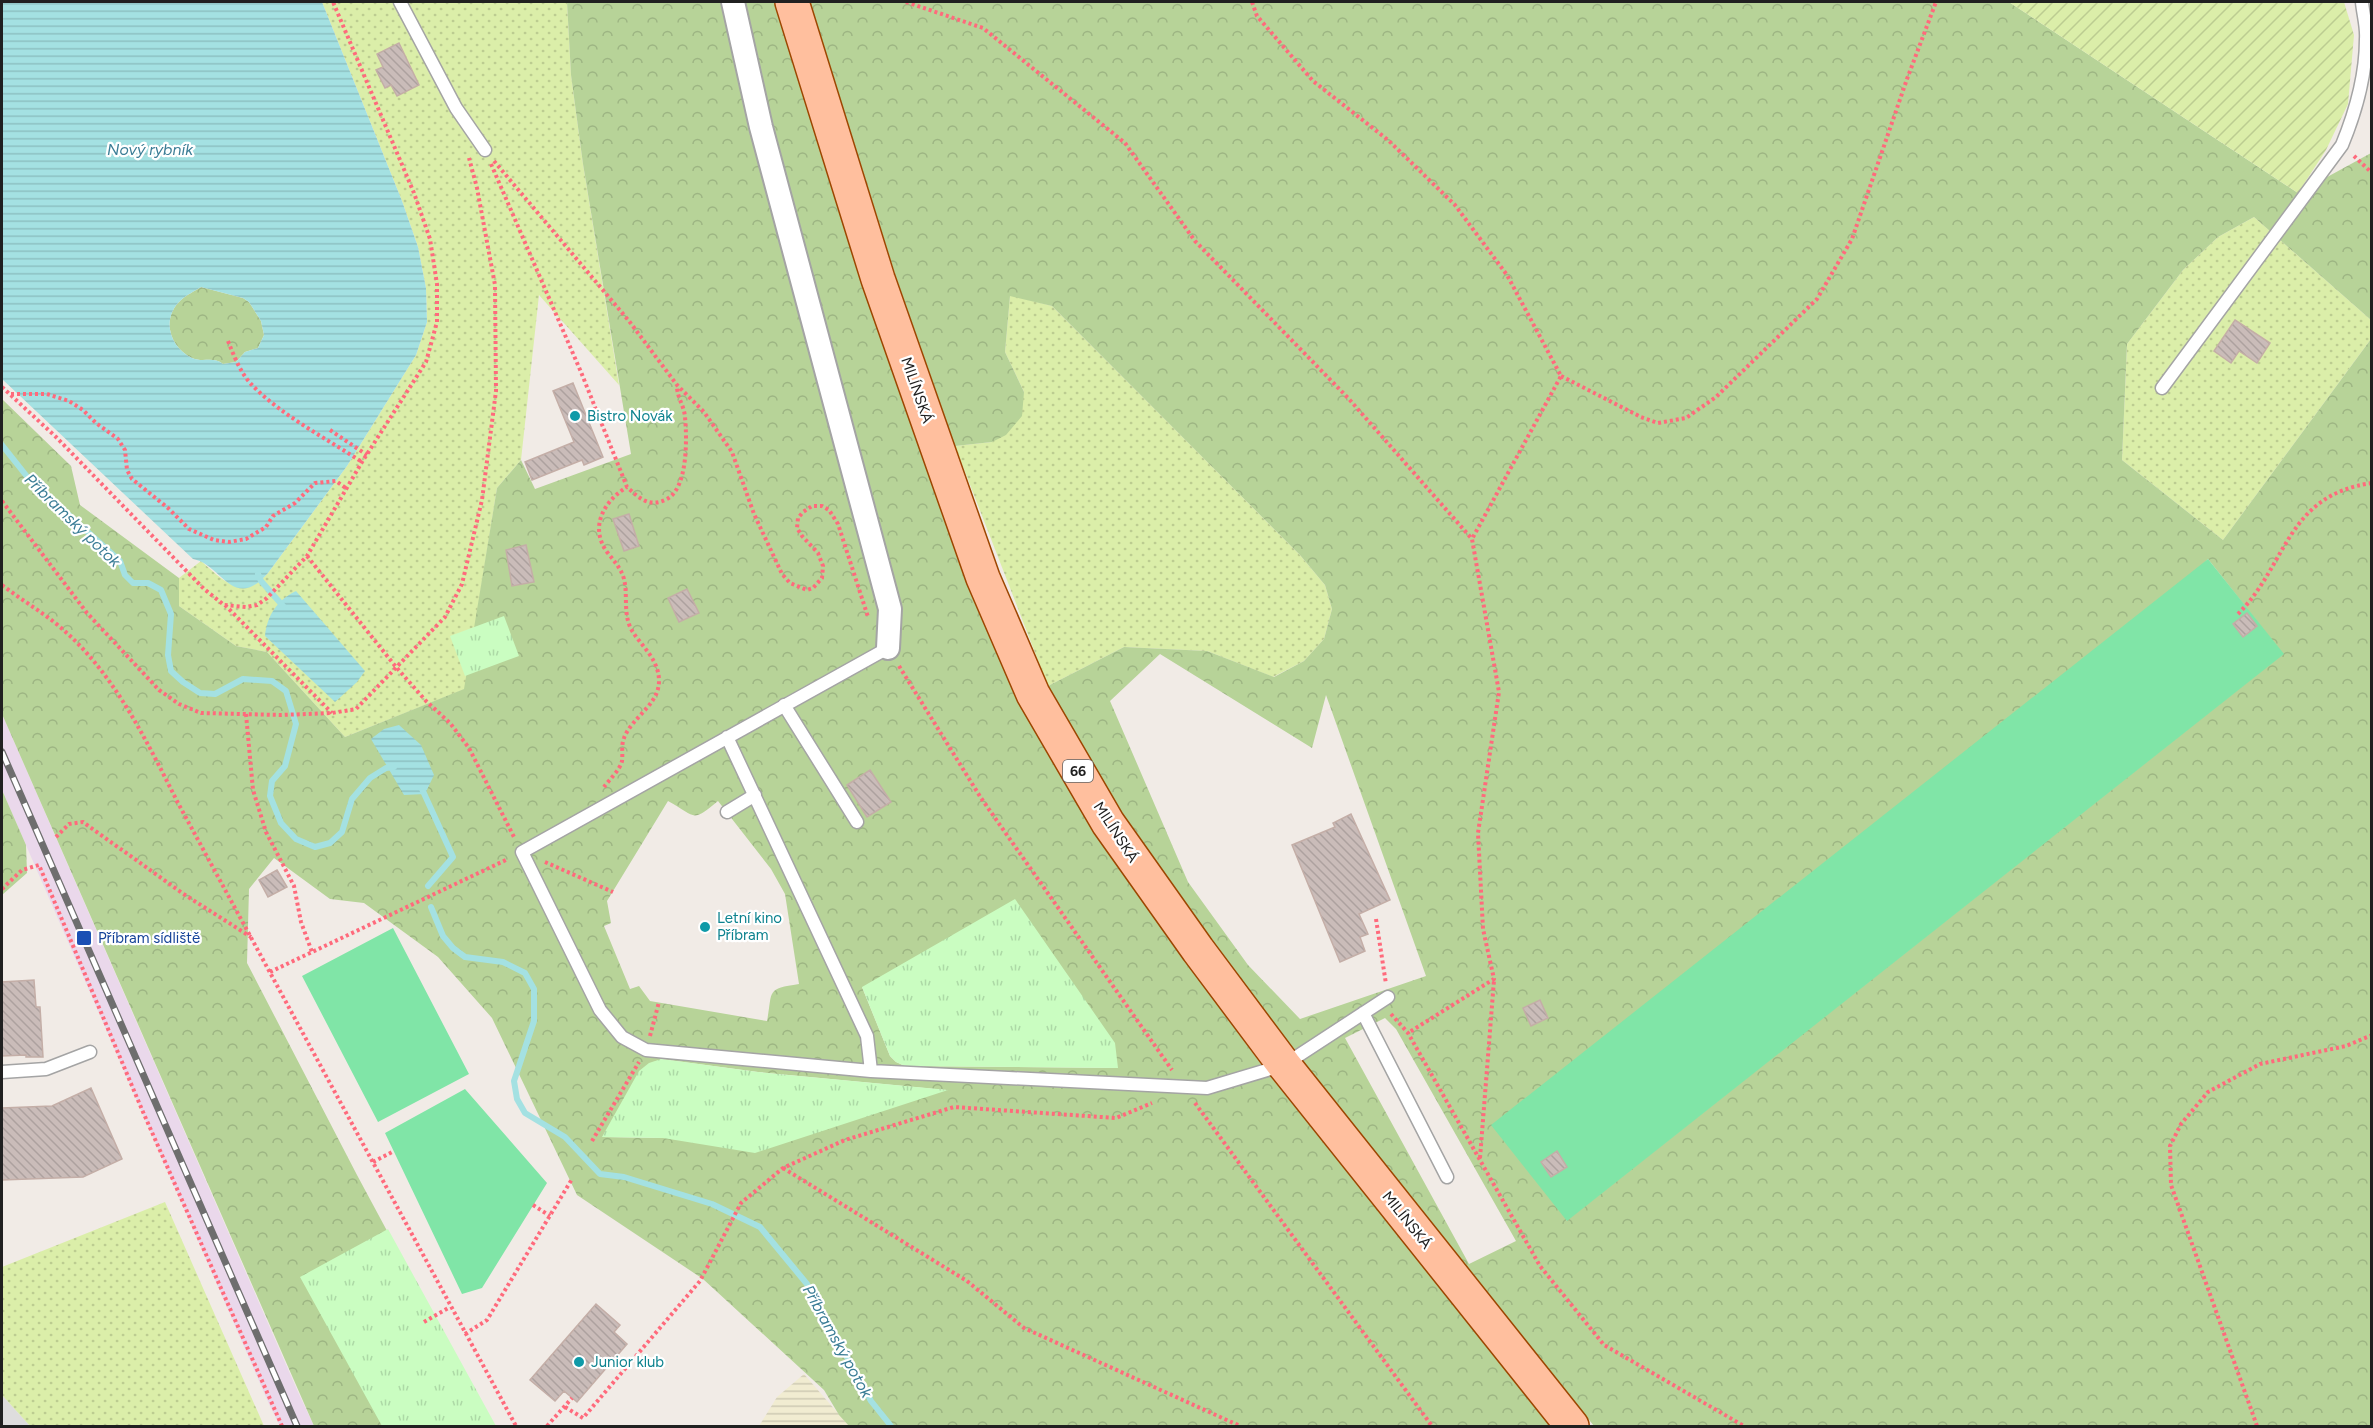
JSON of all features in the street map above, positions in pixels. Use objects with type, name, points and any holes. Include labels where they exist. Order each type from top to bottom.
[{"type":"main road","name":"MILÍNSKÁ","points":[[792,2],[878,279],[983,578],[1033,694],[1108,823],[1198,950],[1284,1065],[1572,1426]]},
{"type":"street","points":[[733,2],[761,127],[890,609],[888,648]]},
{"type":"lane","points":[[400,2],[456,108],[485,150]]},
{"type":"lane","points":[[2162,388],[2342,145],[2357,109],[2362,78],[2367,38],[2362,2]]},
{"type":"lane","points":[[888,648],[522,852],[600,1010],[622,1037],[646,1050],[871,1071],[1207,1088],[1284,1065],[1384,1000]]},
{"type":"lane","points":[[784,705],[857,822]]},
{"type":"lane","points":[[727,737],[867,1036],[871,1071]]},
{"type":"lane","points":[[727,812],[755,795]]},
{"type":"lane","points":[[1363,1013],[1447,1177]]},
{"type":"lane","points":[[2,1072],[46,1069],[90,1052]]},
{"type":"path","points":[[224,604],[246,607],[257,605],[267,598],[307,556],[362,462],[426,362],[437,322],[437,284],[430,239],[414,193],[333,2]]},
{"type":"path","points":[[906,2],[982,28],[1125,143],[1195,241],[1349,399],[1472,539],[1498,692],[1478,833],[1483,928],[1494,979],[1480,1159]]},
{"type":"path","points":[[1252,2],[1257,16],[1312,81],[1388,140],[1455,205],[1507,275],[1560,376],[1641,417],[1658,423],[1686,417],[1716,397],[1817,299],[1852,239],[1936,2]]},
{"type":"path","points":[[2342,145],[2372,173]]},
{"type":"path","points":[[485,150],[581,372],[627,488],[641,500],[657,504],[671,497],[681,483],[685,453],[685,414],[677,397],[677,385]]},
{"type":"path","points":[[485,150],[629,321],[677,385],[704,411],[732,452],[754,514],[782,574],[798,588],[807,590],[813,588],[822,578],[823,566],[818,553],[797,528],[798,518],[812,506],[822,506],[829,510],[838,524],[871,628],[888,648],[981,798],[1185,1088],[1432,1426]]},
{"type":"path","points":[[2,501],[87,613],[159,690],[179,704],[201,713],[281,715],[332,713],[356,709],[445,617],[462,584],[482,500],[496,391],[495,285],[477,188],[468,153]]},
{"type":"path","points":[[228,341],[251,385],[294,418],[362,462]]},
{"type":"path","points":[[1472,539],[1560,376]]},
{"type":"path","points":[[2,387],[64,445],[204,589],[224,604],[332,713]]},
{"type":"path","points":[[10,394],[47,394],[69,401],[83,410],[118,439],[125,450],[127,470],[132,479],[168,508],[189,529],[213,540],[229,542],[246,539],[266,527],[273,516],[295,503],[315,483],[336,481],[347,489]]},
{"type":"path","points":[[330,430],[367,455]]},
{"type":"path","points":[[2238,614],[2253,599],[2280,551],[2309,510],[2329,496],[2356,485],[2372,483]]},
{"type":"path","points":[[596,792],[604,787],[622,764],[624,739],[636,718],[655,698],[659,680],[653,658],[631,628],[626,611],[624,580],[619,566],[606,550],[599,530],[602,512],[613,496],[627,488]]},
{"type":"path","points":[[307,556],[396,667],[426,701],[450,723],[469,748],[522,852],[613,892]]},
{"type":"path","points":[[2,585],[55,623],[88,656],[119,695],[145,738],[178,803],[516,1426]]},
{"type":"path","points":[[246,714],[253,790],[266,832],[294,886],[301,922],[312,952]]},
{"type":"path","points":[[56,837],[69,824],[83,822],[182,893],[252,938]]},
{"type":"path","points":[[270,972],[522,852]]},
{"type":"path","points":[[2,889],[21,870],[39,865],[143,1112],[282,1426]]},
{"type":"path","points":[[1376,919],[1384,1000],[1408,1033],[1540,1266],[1605,1345],[1744,1426]]},
{"type":"path","points":[[1408,1033],[1494,979]]},
{"type":"path","points":[[592,1141],[646,1050],[659,1002]]},
{"type":"path","points":[[2257,1426],[2171,1185],[2170,1146],[2181,1124],[2208,1092],[2260,1064],[2346,1046],[2372,1035]]},
{"type":"path","points":[[564,1407],[583,1418],[700,1281],[741,1203],[783,1168],[845,1140],[954,1107],[1116,1118],[1185,1088]]},
{"type":"path","points":[[373,1162],[394,1152]]},
{"type":"path","points":[[783,1168],[967,1281],[1024,1328],[1240,1426]]},
{"type":"path","points":[[465,1334],[487,1320],[572,1179]]},
{"type":"path","points":[[533,1205],[550,1216]]},
{"type":"path","points":[[424,1322],[450,1307]]},
{"type":"path","points":[[547,1426],[572,1398]]},
{"type":"shaded area","points":[[2,714],[314,1426],[280,1426],[269,1404],[2,790]]},
{"type":"shaded area","points":[[804,1374],[849,1426],[759,1426],[777,1397]]},
{"type":"shaded area","points":[[2,1395],[30,1426],[2,1426]]},
{"type":"green space","points":[[322,2],[567,2],[571,75],[583,164],[619,385],[539,295],[521,460],[497,488],[465,689],[345,737],[267,652],[236,646],[179,606],[179,578],[201,561],[225,581],[241,587],[259,582],[268,573],[347,466],[416,355],[427,322],[426,288],[418,247],[402,201]]},
{"type":"green space","points":[[567,2],[774,2],[862,284],[967,584],[1018,702],[1094,833],[1184,960],[1270,1076],[1551,1426],[849,1426],[839,1415],[824,1390],[703,1279],[577,1195],[492,1018],[438,957],[364,903],[330,899],[274,858],[249,889],[247,963],[357,1175],[492,1426],[314,1426],[2,714],[2,399],[71,466],[80,505],[179,578],[179,606],[236,646],[267,652],[345,737],[464,689],[497,488],[521,460],[535,489],[631,454],[583,164],[571,75]],"holes":[[[668,801],[693,815],[703,813],[718,801],[771,869],[785,894],[799,984],[780,988],[772,993],[767,1021],[650,1001],[639,986],[630,989],[604,926],[611,923],[607,901]],[[862,987],[1118,1068],[905,1066],[890,1056]],[[661,1059],[758,1072],[946,1090],[663,1138],[603,1137]]]},
{"type":"green space","points":[[810,2],[2009,2],[2298,193],[2371,153],[2371,320],[2254,217],[2218,237],[2183,270],[2127,344],[2122,460],[2223,540],[2371,339],[2371,1426],[1594,1426],[1297,1055],[1211,940],[1122,814],[1048,686],[1124,647],[1207,651],[1274,677],[1304,661],[1324,639],[1332,609],[1325,585],[1300,555],[1052,306],[1010,296],[1005,352],[1024,392],[1022,416],[1006,435],[992,442],[955,446],[895,274]],"holes":[[[2208,559],[2283,654],[1566,1221]],[[1160,654],[1312,748],[1326,695],[1426,976],[1300,1019],[1248,965],[1188,882],[1110,701]],[[1385,1018],[1396,1029],[1516,1241],[1469,1264],[1345,1038]]]},
{"type":"green space","points":[[2009,2],[2344,2],[2354,35],[2348,104],[2326,150],[2298,193]]},
{"type":"green space","points":[[2254,217],[2371,320],[2371,339],[2223,540],[2122,460],[2127,344],[2183,270],[2218,237]]},
{"type":"green space","points":[[201,287],[243,298],[249,302],[261,321],[264,335],[258,348],[245,352],[236,362],[223,364],[215,360],[192,358],[178,347],[170,332],[171,315],[181,300]]},
{"type":"green space","points":[[1010,295],[1052,306],[1300,555],[1325,585],[1332,609],[1324,639],[1304,661],[1273,677],[1207,651],[1124,647],[1048,686],[955,446],[992,442],[1024,392],[1005,352]]},
{"type":"green space","points":[[2208,559],[2284,654],[1567,1221],[1491,1125]]},
{"type":"green space","points":[[504,616],[519,656],[465,676],[450,636]]},
{"type":"green space","points":[[2,790],[26,845],[27,873],[2,895]]},
{"type":"green space","points":[[1015,899],[1115,1043],[1118,1068],[905,1066],[896,1062],[890,1056],[862,987]]},
{"type":"green space","points":[[393,928],[469,1074],[378,1122],[302,976]]},
{"type":"green space","points":[[661,1059],[758,1072],[948,1090],[755,1153],[663,1138],[602,1137],[639,1071],[649,1063]]},
{"type":"green space","points":[[465,1089],[547,1183],[482,1288],[462,1294],[385,1133]]},
{"type":"green space","points":[[165,1202],[264,1426],[30,1426],[2,1395],[2,1267]]},
{"type":"green space","points":[[388,1229],[496,1426],[382,1426],[300,1277]]},
{"type":"water","name":"Nový rybník","points":[[2,2],[322,2],[402,201],[418,247],[426,288],[427,322],[416,355],[347,466],[268,573],[256,584],[246,588],[237,587],[228,583],[203,563],[193,559],[2,379]],"holes":[[[201,287],[243,298],[249,302],[261,321],[264,335],[258,348],[245,352],[236,362],[223,364],[215,360],[192,358],[184,353],[173,340],[170,323],[175,307],[183,298]]]},
{"type":"water","points":[[296,591],[365,671],[357,682],[335,702],[265,636],[274,609],[283,599]]},
{"type":"water","points":[[399,725],[421,745],[434,775],[425,794],[404,795],[371,739],[384,729]]},
{"type":"building","points":[[399,43],[419,85],[397,96],[391,85],[385,88],[376,70],[383,67],[377,54]]},
{"type":"building","points":[[2235,320],[2270,343],[2257,363],[2239,351],[2231,363],[2214,351]]},
{"type":"building","name":"Bistro Novák","points":[[573,383],[603,457],[584,465],[582,460],[532,480],[525,462],[574,442],[553,391]]},
{"type":"building","points":[[629,514],[639,546],[624,551],[613,519]]},
{"type":"building","points":[[526,545],[534,582],[512,586],[506,550]]},
{"type":"building","points":[[687,589],[699,613],[679,622],[668,598]]},
{"type":"building","points":[[2247,613],[2257,626],[2243,637],[2233,624]]},
{"type":"building","points":[[870,770],[891,802],[867,817],[847,785]]},
{"type":"building","points":[[1351,814],[1390,900],[1359,914],[1368,934],[1360,937],[1365,951],[1340,962],[1292,845],[1335,827],[1333,823]]},
{"type":"building","points":[[277,870],[287,887],[268,897],[259,880]]},
{"type":"building","points":[[34,980],[36,1007],[40,1007],[43,1057],[2,1056],[2,982]]},
{"type":"building","points":[[1540,1000],[1548,1018],[1531,1026],[1523,1008]]},
{"type":"building","points":[[91,1088],[122,1159],[83,1177],[2,1180],[2,1108],[52,1106]]},
{"type":"building","points":[[1557,1151],[1567,1167],[1551,1177],[1541,1162]]},
{"type":"building","name":"Junior klub","points":[[596,1304],[620,1325],[614,1332],[627,1344],[577,1402],[564,1391],[555,1401],[530,1380]]},
{"type":"waterway","name":"Příbramský potok","points":[[2,445],[29,479],[120,561],[125,575],[133,583],[148,583],[161,590],[171,614],[168,655],[171,671],[183,682],[200,693],[215,694],[243,679],[272,681],[286,691],[296,724],[285,766],[272,781],[270,796],[281,823],[296,839],[315,847],[330,843],[342,832],[352,799],[370,778],[386,768],[394,767]]},
{"type":"waterway","points":[[258,574],[261,581],[283,606]]},
{"type":"waterway","name":"Příbramský potok","points":[[422,789],[453,857],[428,886]]},
{"type":"waterway","name":"Příbramský potok","points":[[431,907],[443,936],[453,948],[465,957],[503,962],[525,973],[534,989],[534,1021],[514,1081],[517,1099],[525,1113],[565,1137],[600,1174],[624,1177],[712,1204],[760,1227],[807,1284],[871,1401],[891,1426]]},
{"type":"railway","points":[[2,752],[297,1426]]},
{"type":"place","name":"Bistro Novák","points":[[575,416]]},
{"type":"place","name":"Letní kino Příbram","points":[[705,927]]},
{"type":"place","name":"Příbram sídliště","points":[[84,938]]},
{"type":"place","name":"Junior klub","points":[[579,1362]]}]
